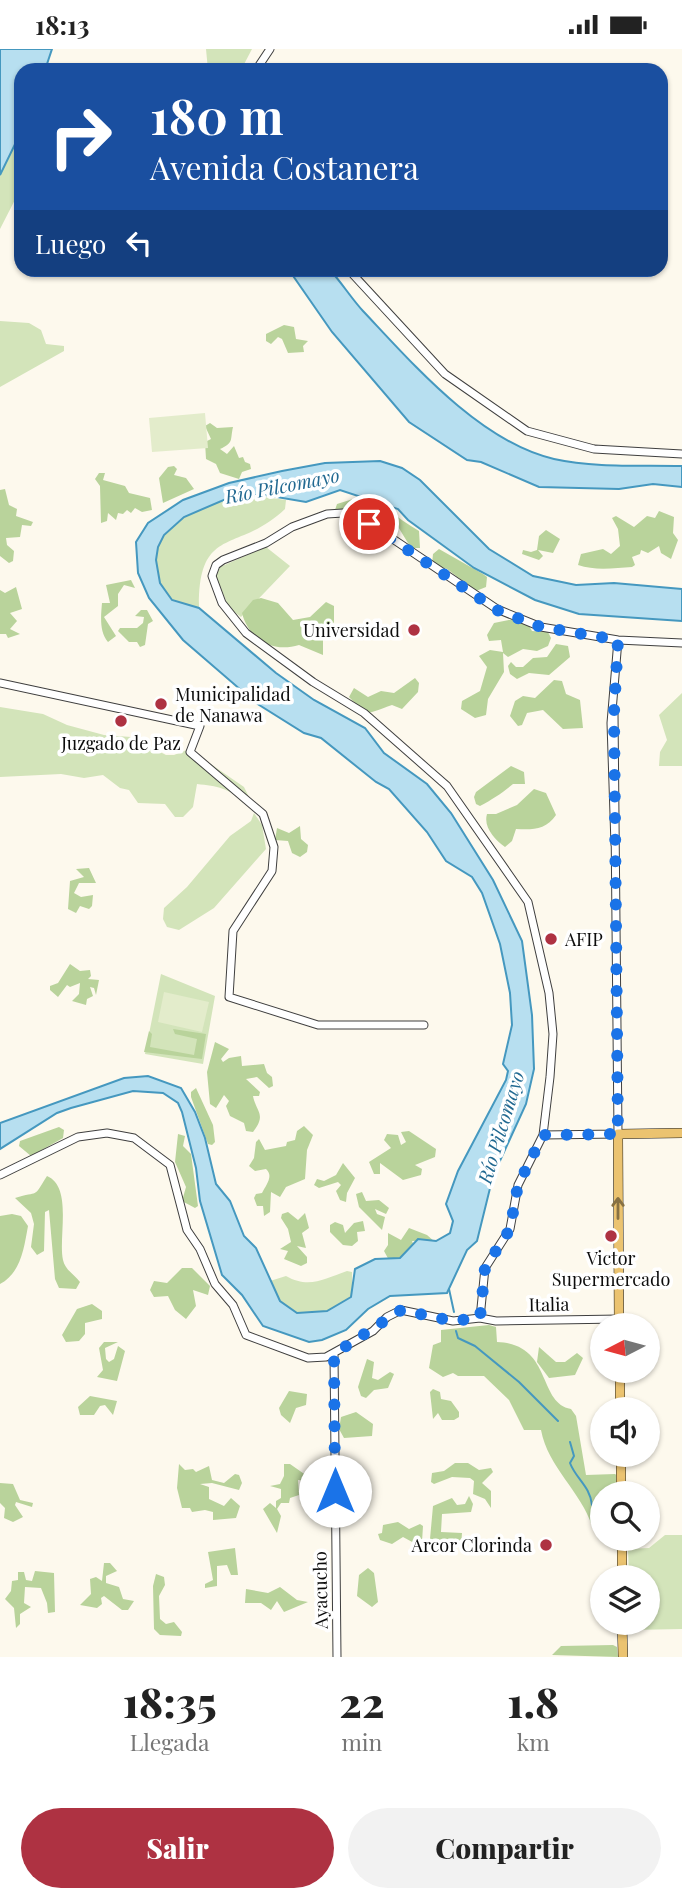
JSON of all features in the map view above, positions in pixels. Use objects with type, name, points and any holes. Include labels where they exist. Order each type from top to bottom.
[{"type":"main road","points":[[620,1313],[618,1134],[682,1133]]},
{"type":"main road","points":[[622,1635],[622,1657]]},
{"type":"street","points":[[355,277],[445,374],[527,431],[594,449],[682,454]]},
{"type":"street","points":[[480,1318],[485,1268],[510,1229],[518,1185],[543,1135],[553,1034],[549,993],[534,921],[515,880],[447,786],[364,713],[313,682],[246,633],[222,603],[212,576],[216,565],[223,560],[265,543],[292,527],[327,514],[343,513],[357,516],[382,531],[497,610],[541,627],[618,640],[682,643]]},
{"type":"street","points":[[543,1135],[618,1134],[611,723],[614,713],[618,640]]},
{"type":"street","points":[[0,683],[200,726],[190,752],[263,814],[274,847],[272,871],[233,931],[229,997],[318,1025],[424,1025]]},
{"type":"street","points":[[0,1175],[78,1137],[107,1133],[134,1138],[170,1165],[187,1230],[200,1249],[215,1285],[233,1305],[246,1335],[308,1358],[334,1354]]},
{"type":"street","name":"Italia","points":[[334,1354],[401,1310],[453,1321],[480,1318],[496,1321],[590,1322]]},
{"type":"street","name":"Ayacucho","points":[[334,1354],[337,1657]]},
{"type":"green space","points":[[206,49],[252,49],[245,63],[207,63]]},
{"type":"green space","points":[[14,145],[14,202],[0,229],[0,175]]},
{"type":"green space","points":[[0,321],[29,323],[41,330],[46,344],[64,346],[64,351],[0,387]]},
{"type":"green space","points":[[284,325],[294,327],[296,339],[308,341],[303,346],[304,352],[288,353],[282,339],[278,337],[271,344],[266,341],[266,334]]},
{"type":"green space","points":[[205,413],[208,448],[152,452],[149,418]]},
{"type":"green space","points":[[210,423],[217,428],[233,427],[229,443],[220,449],[227,454],[234,446],[239,458],[243,457],[245,462],[250,464],[251,469],[242,472],[239,479],[220,473],[216,464],[206,459],[205,442],[211,439],[205,426]]},
{"type":"green space","points":[[174,466],[177,469],[174,475],[186,478],[194,489],[163,503],[159,478],[168,467]]},
{"type":"green space","points":[[99,473],[105,473],[103,480],[125,486],[129,493],[150,498],[152,510],[142,512],[135,508],[131,513],[127,510],[123,514],[118,513],[116,520],[108,513],[107,521],[101,523],[100,486],[95,479]]},
{"type":"green space","points":[[5,489],[9,505],[17,509],[16,516],[33,522],[31,526],[22,525],[20,537],[6,538],[7,545],[14,551],[13,561],[9,563],[0,556],[0,490]]},
{"type":"green space","points":[[242,494],[286,500],[285,509],[268,523],[213,552],[205,563],[200,581],[199,608],[172,601],[162,587],[156,569],[157,551],[164,535],[180,520],[200,509]]},
{"type":"green space","points":[[353,499],[371,508],[386,506],[419,531],[420,548],[411,548],[397,525],[382,528],[377,518],[367,518],[361,511],[335,510],[337,504]]},
{"type":"green space","points":[[659,511],[674,517],[673,533],[678,540],[671,559],[661,553],[659,546],[648,553],[641,550],[640,554],[632,557],[635,565],[632,567],[598,569],[578,565],[581,554],[603,549],[611,554],[620,546],[618,529],[612,518],[616,516],[634,527],[647,516],[655,518]]},
{"type":"green space","points":[[546,530],[560,539],[553,553],[538,550],[543,556],[539,560],[522,554],[523,550],[537,550],[539,536]]},
{"type":"green space","points":[[266,547],[290,566],[241,617],[229,608],[216,576],[220,567]]},
{"type":"green space","points":[[439,549],[487,577],[486,587],[476,591],[447,569],[432,564],[433,554]]},
{"type":"green space","points":[[131,580],[135,588],[124,585],[118,594],[118,606],[104,617],[116,636],[108,642],[101,623],[102,603],[110,603],[106,585]]},
{"type":"green space","points":[[16,587],[22,609],[10,613],[17,621],[10,629],[20,634],[8,638],[6,634],[0,634],[0,590],[5,593]]},
{"type":"green space","points":[[261,598],[278,603],[293,620],[310,617],[326,602],[334,606],[334,622],[323,637],[323,655],[299,645],[271,646],[256,637],[250,631],[242,613],[253,600]]},
{"type":"green space","points":[[141,610],[147,610],[153,621],[148,624],[145,645],[140,647],[137,642],[129,642],[118,631],[120,628],[137,628],[143,623],[144,617],[135,616]]},
{"type":"green space","points":[[514,619],[528,624],[532,631],[548,632],[551,638],[548,646],[537,651],[523,649],[508,657],[503,653],[504,672],[488,699],[486,715],[475,718],[461,709],[462,701],[480,691],[487,667],[479,656],[490,650],[503,652],[501,640],[489,641],[487,635],[494,623]]},
{"type":"green space","points":[[556,644],[568,646],[570,657],[549,675],[529,673],[517,679],[510,674],[508,666],[511,662],[516,667],[523,667],[533,658],[547,657]]},
{"type":"green space","points":[[415,678],[419,683],[418,692],[402,709],[392,705],[368,712],[349,697],[354,688],[368,697],[381,691],[394,693]]},
{"type":"green space","points":[[554,680],[562,681],[566,694],[580,700],[583,728],[563,729],[543,710],[527,713],[522,725],[518,726],[510,716],[515,701],[523,696],[535,698]]},
{"type":"green space","points":[[682,693],[682,766],[659,766],[660,752],[667,740],[659,715]]},
{"type":"green space","points":[[0,707],[43,714],[67,725],[104,735],[131,737],[166,755],[189,749],[244,787],[250,799],[243,803],[223,789],[197,784],[193,807],[183,817],[175,817],[165,804],[138,803],[129,790],[120,788],[103,775],[84,778],[61,774],[0,777]]},
{"type":"green space","points":[[511,766],[524,772],[525,784],[513,784],[480,806],[476,804],[476,792]]},
{"type":"green space","points":[[534,789],[546,793],[556,815],[543,826],[516,829],[512,841],[505,847],[488,828],[487,814],[496,814],[517,805]]},
{"type":"green space","points":[[254,813],[262,825],[266,849],[214,908],[179,930],[167,927],[163,919],[164,908],[187,887],[230,836],[251,821]]},
{"type":"green space","points":[[300,826],[301,839],[308,845],[307,852],[300,857],[292,853],[288,841],[275,840],[277,828],[289,833]]},
{"type":"green space","points":[[89,868],[96,883],[79,883],[74,893],[81,897],[93,895],[92,906],[89,909],[80,906],[76,913],[68,909],[70,881],[84,877],[76,869]]},
{"type":"green space","points":[[70,964],[80,971],[90,970],[91,976],[88,979],[99,980],[96,995],[94,988],[90,987],[93,996],[87,999],[86,1005],[72,1001],[79,994],[80,983],[70,987],[67,985],[58,997],[50,990],[50,986],[58,983]]},
{"type":"green space","points":[[161,974],[215,996],[203,1064],[145,1054]]},
{"type":"green space","points":[[164,992],[209,1002],[202,1032],[158,1022]]},
{"type":"green space","points":[[173,1029],[206,1034],[202,1059],[144,1052],[149,1031],[152,1034],[150,1047],[194,1055],[197,1039],[175,1034]]},
{"type":"green space","points":[[215,1042],[229,1049],[221,1059],[223,1062],[241,1056],[242,1066],[264,1064],[267,1073],[272,1077],[273,1086],[269,1088],[257,1077],[246,1079],[260,1092],[259,1096],[253,1096],[260,1117],[253,1132],[246,1131],[244,1123],[230,1116],[226,1106],[229,1101],[224,1095],[216,1108],[210,1104],[207,1072]]},
{"type":"green space","points":[[196,1088],[213,1125],[215,1142],[212,1145],[208,1144],[191,1097],[191,1092]]},
{"type":"green space","points":[[304,1126],[313,1135],[307,1150],[305,1179],[286,1187],[280,1197],[271,1192],[270,1212],[264,1216],[263,1206],[257,1206],[254,1198],[256,1194],[262,1193],[269,1175],[266,1169],[255,1171],[249,1166],[254,1158],[256,1142],[259,1139],[265,1150],[286,1146],[287,1142],[295,1140],[297,1131]]},
{"type":"green space","points":[[59,1127],[64,1130],[63,1138],[31,1156],[19,1146],[20,1141]]},
{"type":"green space","points":[[409,1131],[436,1149],[435,1157],[415,1165],[422,1169],[421,1175],[403,1180],[380,1163],[380,1174],[374,1174],[369,1162],[391,1148],[384,1140],[387,1134],[398,1135],[401,1145],[406,1142],[401,1132]]},
{"type":"green space","points":[[178,1134],[185,1136],[183,1146],[191,1154],[198,1206],[195,1208],[182,1201],[186,1187],[175,1162]]},
{"type":"green space","points":[[343,1163],[355,1178],[347,1193],[346,1202],[340,1200],[336,1191],[341,1185],[338,1182],[319,1188],[314,1185],[317,1179],[324,1181],[336,1175]]},
{"type":"green space","points":[[47,1176],[55,1182],[60,1191],[63,1260],[68,1270],[80,1282],[76,1289],[59,1288],[55,1279],[49,1210],[45,1212],[44,1251],[37,1255],[31,1247],[34,1224],[31,1213],[15,1198],[35,1193]]},
{"type":"green space","points":[[362,1192],[366,1201],[379,1200],[389,1208],[386,1214],[375,1209],[377,1214],[385,1217],[382,1230],[359,1207],[356,1194]]},
{"type":"green space","points":[[288,1212],[298,1220],[305,1213],[309,1228],[302,1233],[306,1248],[297,1246],[307,1257],[307,1263],[301,1266],[284,1259],[288,1251],[280,1249],[291,1242],[288,1229],[281,1218],[282,1214]]},
{"type":"green space","points":[[0,1216],[21,1216],[28,1226],[17,1267],[0,1284]]},
{"type":"green space","points":[[363,1221],[365,1231],[357,1232],[358,1241],[352,1246],[343,1245],[330,1232],[330,1225],[335,1222],[343,1225],[345,1233],[354,1223]]},
{"type":"green space","points":[[409,1228],[427,1235],[435,1242],[412,1241],[417,1253],[390,1262],[384,1251],[388,1245],[388,1233],[401,1240]]},
{"type":"green space","points":[[182,1268],[192,1268],[210,1286],[208,1295],[193,1290],[196,1306],[186,1319],[175,1310],[168,1296],[154,1297],[150,1290],[154,1281],[167,1283]]},
{"type":"green space","points":[[347,1271],[352,1272],[352,1297],[337,1307],[319,1313],[300,1314],[291,1311],[284,1306],[270,1281],[286,1276],[309,1282],[324,1280]]},
{"type":"green space","points":[[92,1304],[102,1311],[102,1319],[85,1323],[85,1334],[79,1341],[66,1342],[62,1335],[77,1309]]},
{"type":"green space","points":[[489,1325],[496,1327],[497,1342],[515,1345],[527,1352],[536,1362],[553,1396],[576,1416],[586,1475],[615,1474],[619,1477],[618,1481],[590,1481],[590,1521],[551,1456],[541,1430],[524,1430],[509,1400],[484,1376],[458,1376],[453,1373],[443,1377],[429,1368],[433,1345],[441,1342],[441,1330]]},
{"type":"green space","points":[[104,1342],[118,1342],[105,1348],[109,1362],[114,1359],[118,1346],[125,1351],[117,1381],[97,1377],[103,1370],[99,1348]]},
{"type":"green space","points":[[539,1347],[556,1362],[565,1362],[577,1353],[583,1358],[575,1375],[549,1378],[537,1362]]},
{"type":"green space","points":[[367,1359],[374,1362],[372,1378],[378,1380],[390,1372],[394,1374],[388,1388],[374,1390],[366,1398],[361,1396],[358,1387]]},
{"type":"green space","points":[[433,1389],[440,1392],[441,1399],[451,1401],[459,1412],[459,1417],[442,1420],[438,1413],[433,1419],[430,1392]]},
{"type":"green space","points":[[289,1391],[307,1394],[306,1405],[296,1408],[290,1423],[281,1415],[279,1408]]},
{"type":"green space","points":[[90,1396],[117,1401],[113,1415],[105,1405],[100,1406],[94,1415],[80,1415],[78,1407]]},
{"type":"green space","points":[[356,1412],[373,1424],[372,1436],[344,1438],[339,1429],[341,1417]]},
{"type":"green space","points":[[455,1463],[468,1463],[479,1470],[491,1468],[493,1472],[482,1483],[491,1491],[491,1508],[485,1499],[473,1494],[474,1481],[470,1478],[452,1477],[434,1484],[431,1482],[432,1473],[444,1471]]},
{"type":"green space","points":[[179,1464],[185,1470],[193,1469],[196,1472],[209,1466],[212,1480],[224,1483],[235,1474],[239,1475],[242,1483],[239,1490],[212,1483],[200,1484],[209,1487],[209,1499],[224,1506],[231,1498],[240,1506],[236,1518],[213,1520],[213,1512],[192,1512],[190,1508],[182,1508],[177,1488]]},
{"type":"green space","points":[[284,1464],[290,1464],[310,1478],[308,1481],[298,1480],[299,1495],[290,1498],[289,1503],[281,1503],[277,1509],[281,1516],[277,1533],[263,1509],[270,1503],[276,1508],[276,1501],[281,1498],[281,1489],[270,1486],[280,1484],[284,1476]]},
{"type":"green space","points":[[0,1483],[13,1484],[20,1500],[33,1503],[32,1507],[16,1502],[15,1505],[23,1517],[13,1522],[4,1518],[5,1508],[0,1503]]},
{"type":"green space","points":[[469,1496],[473,1504],[471,1512],[442,1514],[441,1532],[462,1533],[461,1546],[432,1542],[433,1506],[452,1498],[457,1505],[465,1504]]},
{"type":"green space","points":[[398,1522],[409,1529],[420,1524],[423,1526],[422,1542],[414,1543],[403,1537],[392,1544],[380,1540],[378,1534],[382,1533],[383,1525]]},
{"type":"green space","points":[[665,1535],[682,1535],[682,1629],[660,1629],[660,1565],[629,1565],[628,1551],[660,1551],[660,1539]]},
{"type":"green space","points":[[235,1548],[238,1575],[231,1575],[227,1565],[217,1566],[217,1586],[205,1588],[205,1584],[213,1580],[208,1552]]},
{"type":"green space","points":[[104,1563],[110,1563],[117,1571],[106,1576],[106,1583],[119,1587],[123,1599],[134,1601],[128,1610],[122,1610],[104,1596],[101,1598],[102,1604],[97,1608],[80,1605],[91,1594],[90,1579],[96,1577],[102,1581]]},
{"type":"green space","points":[[368,1568],[374,1573],[378,1602],[372,1607],[357,1596],[359,1575]]},
{"type":"green space","points":[[35,1571],[54,1573],[55,1612],[48,1613],[41,1588],[25,1587],[24,1603],[31,1607],[20,1614],[20,1624],[16,1628],[14,1608],[5,1599],[11,1591],[12,1581],[18,1580],[18,1572],[24,1572],[26,1580],[32,1581]]},
{"type":"green space","points":[[156,1574],[164,1577],[165,1585],[159,1596],[160,1619],[166,1624],[174,1622],[182,1632],[181,1636],[160,1635],[154,1629],[153,1586]]},
{"type":"green space","points":[[280,1587],[297,1600],[308,1602],[284,1612],[277,1601],[271,1610],[261,1603],[245,1603],[246,1589],[268,1593]]},
{"type":"green space","points":[[561,1646],[617,1647],[618,1657],[552,1655]]},
{"type":"water","points":[[0,49],[52,49],[47,63],[14,63],[14,146],[0,175]]},
{"type":"water","points":[[294,277],[336,277],[363,311],[426,377],[474,419],[500,436],[527,450],[570,462],[682,466],[682,487],[653,484],[619,489],[539,487],[481,462],[467,460],[409,422],[332,332]]},
{"type":"water","name":"Río Pilcomayo","points":[[380,461],[402,468],[420,480],[489,549],[533,576],[576,585],[614,583],[682,589],[682,621],[579,614],[535,600],[474,568],[408,520],[398,509],[340,490],[306,502],[265,495],[233,496],[184,517],[164,535],[156,560],[160,583],[172,600],[199,608],[276,673],[314,700],[365,728],[384,753],[427,784],[451,813],[493,880],[522,941],[532,1015],[534,1069],[526,1104],[493,1176],[477,1241],[467,1250],[447,1293],[390,1296],[368,1309],[346,1330],[322,1340],[309,1342],[263,1326],[242,1295],[222,1275],[200,1201],[196,1168],[178,1103],[163,1093],[133,1091],[57,1113],[0,1149],[0,1123],[124,1078],[148,1076],[181,1088],[195,1112],[205,1138],[216,1184],[230,1201],[244,1236],[256,1248],[280,1301],[297,1313],[327,1311],[351,1297],[355,1269],[375,1259],[400,1258],[418,1239],[436,1241],[450,1233],[453,1221],[446,1204],[458,1171],[506,1080],[508,1071],[503,1064],[512,1025],[510,993],[500,944],[482,893],[472,877],[446,861],[427,832],[389,789],[376,782],[321,738],[304,733],[256,703],[183,640],[149,598],[138,573],[136,542],[148,523],[183,500],[229,483],[282,471],[325,463]]},
{"type":"waterway","points":[[449,1289],[454,1312]]},
{"type":"waterway","points":[[456,1331],[458,1338],[475,1346],[519,1382],[558,1421]]},
{"type":"waterway","points":[[570,1442],[574,1456],[570,1463],[590,1496]]},
{"type":"place","name":"Universidad","points":[[414,630]]},
{"type":"place","name":"Municipalidad de Nanawa","points":[[161,704]]},
{"type":"place","name":"Juzgado de Paz","points":[[121,721]]},
{"type":"place","name":"AFIP","points":[[551,939]]},
{"type":"place","name":"Victor Supermercado","points":[[611,1236]]},
{"type":"place","name":"Arcor Clorinda","points":[[546,1545]]},
{"type":"route","points":[[335,1491],[334,1354],[373,1331],[387,1317],[401,1310],[416,1311],[453,1321],[480,1318],[487,1262],[510,1229],[518,1185],[543,1135],[618,1134],[615,846],[618,835],[617,724],[614,713],[618,640],[541,627],[497,610],[369,524]]}]
